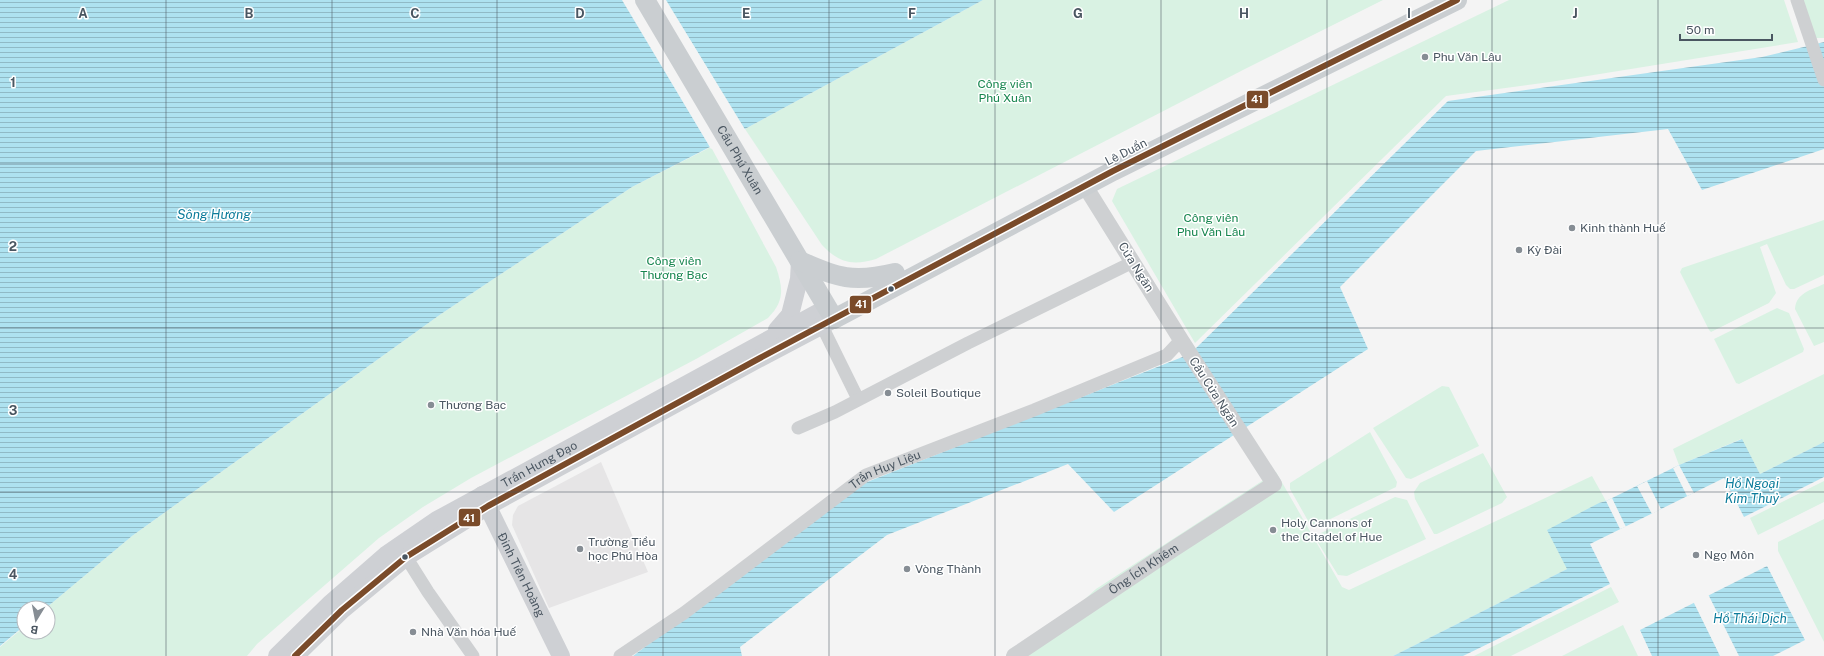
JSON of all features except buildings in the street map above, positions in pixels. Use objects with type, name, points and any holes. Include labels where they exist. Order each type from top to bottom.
[{"type":"main road","name":"Cầu Phú Xuân","points":[[645,0],[800,261],[827,318]]},
{"type":"main road","name":"Lê Duẩn","points":[[827,318],[1082,181],[1428,0]]},
{"type":"main road","name":"Lê Duẩn","points":[[827,318],[895,273],[1457,0]]},
{"type":"main road","points":[[770,338],[790,315],[799,279],[800,261],[841,277],[864,279],[895,273]]},
{"type":"main road","name":"Trần Hưng Đạo","points":[[295,656],[342,610],[406,557],[485,500],[770,338],[827,318]]},
{"type":"main road","name":"Trần Hưng Đạo","points":[[277,656],[331,603],[386,555],[437,520],[485,500],[760,358],[827,318]]},
{"type":"main road","name":"Đinh Tiên Hoàng","points":[[485,500],[561,656]]},
{"type":"street","points":[[1797,0],[1824,80]]},
{"type":"street","name":"Cửa Ngăn","points":[[1082,181],[1183,344]]},
{"type":"street","points":[[798,428],[835,412],[858,399],[1133,262]]},
{"type":"street","points":[[827,318],[858,399]]},
{"type":"street","name":"Cầu Cửa Ngăn","points":[[1183,344],[1274,484]]},
{"type":"street","name":"Trần Huy Liệu","points":[[620,656],[684,613],[866,475],[1034,410],[1167,355],[1183,344]]},
{"type":"street","name":"Ông Ích Khiêm","points":[[1014,656],[1175,548],[1274,484]]},
{"type":"street","points":[[406,557],[428,592],[473,656]]},
{"type":"shaded area","name":"Trường Tiểu học Phú Hòa","points":[[601,462],[648,572],[549,608],[512,525],[513,515],[518,506]]},
{"type":"green space","name":"Công viên Phú Xuân","points":[[983,0],[1383,0],[1243,70],[876,259],[853,262],[834,256],[822,245],[745,129]]},
{"type":"green space","name":"Công viên Phu Văn Lâu","points":[[1509,0],[1784,0],[1798,42],[1550,82],[1446,96],[1195,343],[1112,201],[1117,189]]},
{"type":"green space","points":[[1801,0],[1824,0],[1824,38],[1814,38]]},
{"type":"green space","name":"Công viên Thương Bạc","points":[[711,147],[776,267],[780,281],[781,294],[780,300],[774,312],[768,318],[696,359],[471,478],[423,507],[379,538],[257,644],[247,656],[0,656],[0,647],[16,634],[16,640],[56,640],[56,600],[132,536],[441,314],[632,187]]},
{"type":"green space","points":[[1824,220],[1824,275],[1794,289],[1790,289],[1786,285],[1767,244],[1760,247],[1776,293],[1769,303],[1711,332],[1709,330],[1680,272],[1682,268]]},
{"type":"green space","points":[[1824,284],[1824,342],[1814,346],[1795,309],[1798,299],[1801,296],[1809,290]]},
{"type":"green space","points":[[1777,308],[1789,313],[1804,349],[1803,352],[1739,384],[1736,383],[1714,339]]},
{"type":"green space","points":[[1824,374],[1824,442],[1760,474],[1741,439],[1679,465],[1673,449]]},
{"type":"green space","points":[[1442,386],[1449,387],[1479,446],[1411,479],[1406,478],[1373,428]]},
{"type":"green space","points":[[1370,432],[1397,482],[1396,487],[1314,527],[1311,526],[1290,489],[1290,483]]},
{"type":"green space","points":[[1483,453],[1507,497],[1502,503],[1437,534],[1434,534],[1415,499],[1414,492],[1420,483]]},
{"type":"green space","points":[[1276,472],[1342,587],[1349,590],[1592,476],[1606,501],[1599,503],[1567,569],[1393,656],[1022,656],[1096,589]]},
{"type":"green space","points":[[1824,481],[1824,502],[1758,535],[1750,518]]},
{"type":"green space","points":[[1395,497],[1407,500],[1426,539],[1347,576],[1338,575],[1315,538],[1321,533]]},
{"type":"green space","points":[[1824,519],[1824,642],[1778,551],[1778,542]]},
{"type":"green space","points":[[1611,587],[1619,602],[1511,656],[1474,656]]},
{"type":"green space","points":[[1623,625],[1638,656],[1562,656]]},
{"type":"water","name":"Sông Hương","points":[[0,0],[983,0],[743,130],[632,187],[441,314],[132,536],[56,600],[16,600],[16,633],[0,646]]},
{"type":"water","points":[[1824,42],[1824,149],[1702,190],[1668,129],[1476,151],[1340,287],[1368,349],[1114,512],[1068,464],[887,535],[740,647],[742,656],[633,656],[857,486],[1190,354],[1448,101],[1762,57]]},
{"type":"water","name":"Hồ Ngoại Kim Thuỷ","points":[[1742,439],[1760,474],[1824,442],[1824,477],[1744,517],[1724,478],[1590,544],[1610,584],[1463,656],[1393,656],[1567,569],[1547,530],[1599,503],[1679,465]]},
{"type":"water","name":"Hồ Thái Dịch","points":[[1767,566],[1805,640],[1773,656],[1652,656],[1640,630]]},
{"type":"pier","points":[[622,0],[666,0],[746,131],[711,149]]},
{"type":"pier","points":[[1679,465],[1694,493],[1687,496],[1673,468]]},
{"type":"pier","points":[[1647,481],[1661,509],[1652,514],[1637,486]]},
{"type":"pier","points":[[1612,498],[1626,527],[1620,529],[1606,501]]},
{"type":"pier","points":[[1708,594],[1739,656],[1720,656],[1693,601]]},
{"type":"transit line","name":"41","points":[[295,656],[342,610],[406,557],[488,506],[760,358],[1113,171],[1457,0]]},
{"type":"place","name":"Phu Văn Lâu","points":[[1425,57]]},
{"type":"place","name":"Kinh thành Huế","points":[[1572,228]]},
{"type":"place","name":"Kỳ Đài","points":[[1519,250]]},
{"type":"place","name":"Soleil Boutique","points":[[888,393]]},
{"type":"place","name":"Thương Bạc","points":[[431,405]]},
{"type":"place","name":"Holy Cannons of the Citadel of Hue","points":[[1273,530]]},
{"type":"place","name":"Trường Tiểu học Phú Hòa","points":[[580,549]]},
{"type":"place","name":"Ngọ Môn","points":[[1696,555]]},
{"type":"place","name":"Vòng Thành","points":[[907,569]]},
{"type":"place","name":"Nhà Văn hóa Huế","points":[[413,632]]}]
